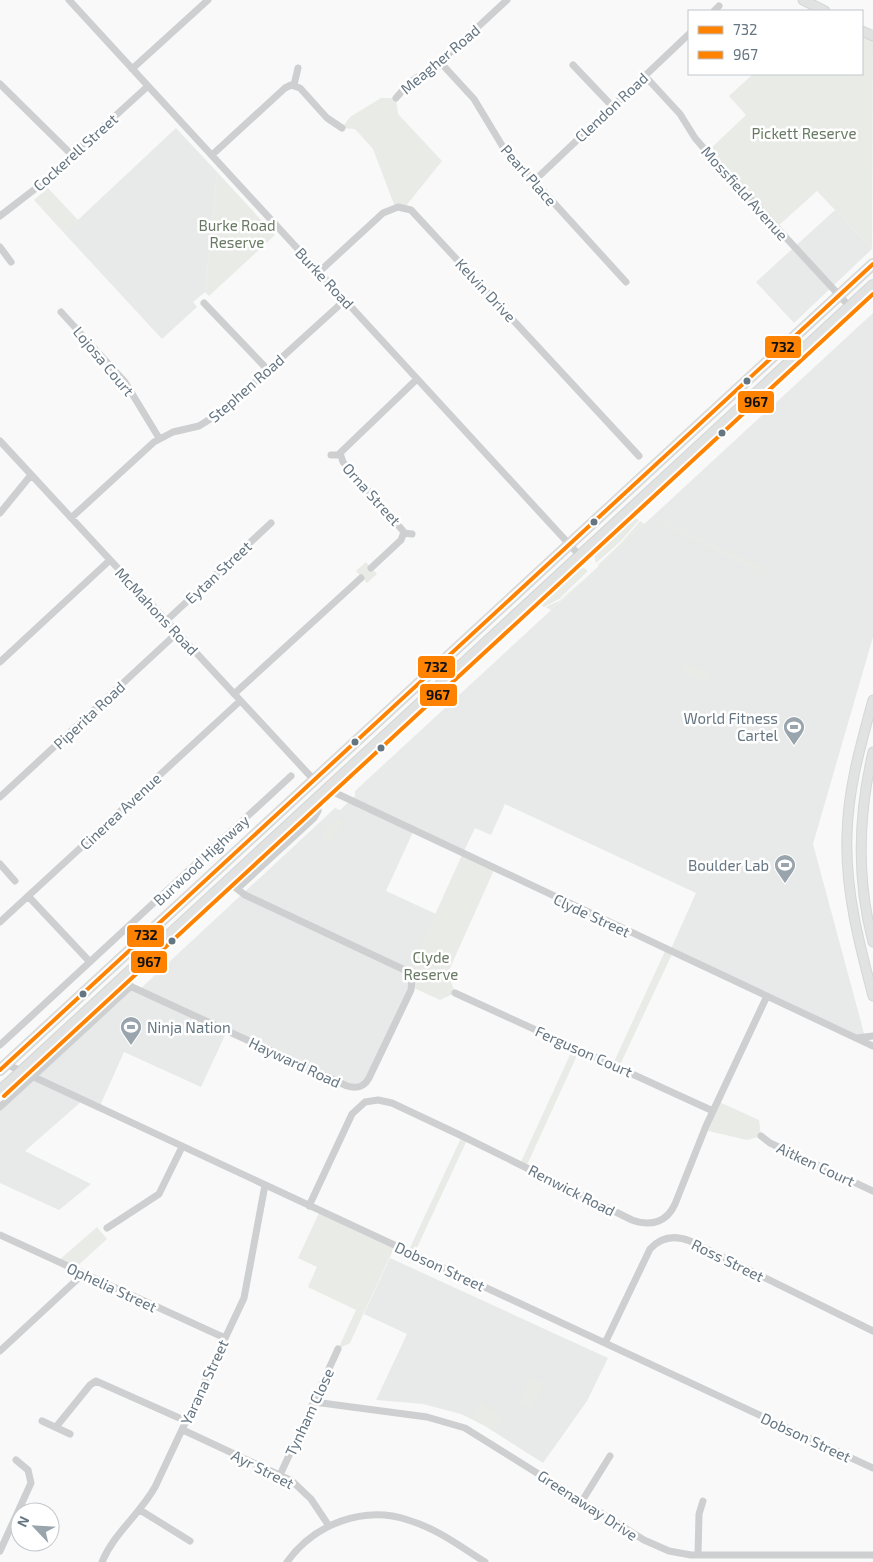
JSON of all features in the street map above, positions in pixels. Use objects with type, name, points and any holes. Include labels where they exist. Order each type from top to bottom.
[{"type":"highway","name":"Burwood Highway","points":[[3,1067],[873,264]]},
{"type":"highway","points":[[0,1090],[873,285]]},
{"type":"highway","points":[[314,780],[327,789]]},
{"type":"main road","points":[[803,0],[823,10]]},
{"type":"main road","points":[[873,700],[853,778],[847,850],[854,917],[873,996]]},
{"type":"main road","points":[[873,752],[860,824],[862,883],[873,942]]},
{"type":"street","name":"Burke Road","points":[[69,0],[580,556]]},
{"type":"street","points":[[132,68],[208,0]]},
{"type":"street","name":"Meagher Road","points":[[396,98],[409,83],[440,62],[508,0]]},
{"type":"street","name":"Clendon Road","points":[[534,181],[688,35]]},
{"type":"street","name":"Pearl Place","points":[[440,62],[474,99],[503,147],[626,282]]},
{"type":"street","points":[[572,65],[612,106]]},
{"type":"street","points":[[294,85],[298,68]]},
{"type":"street","name":"Mossfield Avenue","points":[[644,76],[680,114],[707,152],[850,307]]},
{"type":"street","points":[[0,84],[72,155]]},
{"type":"street","points":[[212,155],[285,88],[294,85],[300,88],[328,118],[342,128]]},
{"type":"street","name":"Cockerell Street","points":[[0,216],[27,196],[148,86]]},
{"type":"street","name":"Kelvin Drive","points":[[319,272],[383,213],[398,207],[411,210],[639,456]]},
{"type":"street","points":[[0,247],[11,262]]},
{"type":"street","name":"Stephen Road","points":[[71,518],[159,438],[209,421],[345,300]]},
{"type":"street","points":[[204,302],[268,370]]},
{"type":"street","name":"Lojosa Court","points":[[61,312],[125,382],[159,438]]},
{"type":"street","name":"Orna Street","points":[[371,568],[408,534],[343,462],[340,455],[345,447],[418,379]]},
{"type":"street","name":"McMahons Road","points":[[0,441],[314,780]]},
{"type":"street","points":[[331,455],[340,455]]},
{"type":"street","points":[[0,513],[31,475]]},
{"type":"street","name":"Eytan Street","points":[[166,621],[271,523]]},
{"type":"street","points":[[0,662],[110,560]]},
{"type":"street","points":[[234,694],[360,578]]},
{"type":"street","name":"Piperita Road","points":[[0,797],[177,633]]},
{"type":"street","name":"Cinerea Avenue","points":[[0,922],[240,701]]},
{"type":"street","name":"Burwood Highway","points":[[0,1045],[291,776]]},
{"type":"street","name":"Clyde Street","points":[[327,789],[364,809],[873,1046]]},
{"type":"street","points":[[237,889],[314,818],[318,811],[318,798]]},
{"type":"street","points":[[0,864],[15,881]]},
{"type":"street","name":"Hayward Road","points":[[119,980],[347,1086],[356,1088],[364,1086],[411,990],[412,980],[409,972],[237,889],[227,882]]},
{"type":"street","points":[[28,896],[90,962]]},
{"type":"street","points":[[0,1107],[131,986]]},
{"type":"street","name":"Ferguson Court","points":[[455,993],[713,1111]]},
{"type":"street","name":"Renwick Road","points":[[309,1206],[352,1114],[365,1102],[378,1100],[392,1103],[462,1136],[632,1220],[653,1224],[665,1218],[672,1211],[713,1111],[766,996]]},
{"type":"street","points":[[857,1038],[873,1036]]},
{"type":"street","name":"Dobson Street","points":[[3,1067],[20,1071],[873,1468]]},
{"type":"street","name":"Aitken Court","points":[[761,1136],[770,1143],[873,1191]]},
{"type":"street","points":[[107,1228],[159,1194],[182,1147]]},
{"type":"street","name":"Yarana Street","points":[[102,1562],[117,1535],[140,1510],[155,1487],[183,1430],[246,1290],[265,1185]]},
{"type":"street","points":[[0,1245],[4,1237]]},
{"type":"street","name":"Ophelia Street","points":[[4,1237],[225,1338]]},
{"type":"street","name":"Ross Street","points":[[605,1343],[650,1249],[662,1240],[676,1237],[690,1241],[873,1331]]},
{"type":"street","points":[[0,1351],[83,1274]]},
{"type":"street","name":"Tynham Close","points":[[280,1475],[338,1349]]},
{"type":"street","points":[[56,1427],[90,1385],[96,1382],[186,1421]]},
{"type":"street","name":"Greenaway Drive","points":[[314,1402],[421,1416],[454,1424],[482,1437],[655,1546],[676,1553],[744,1559],[873,1555]]},
{"type":"street","points":[[42,1421],[70,1434]]},
{"type":"street","name":"Ayr Street","points":[[183,1430],[280,1475],[308,1495],[329,1526]]},
{"type":"street","points":[[582,1501],[610,1456]]},
{"type":"street","points":[[0,1551],[31,1483],[28,1470],[16,1460]]},
{"type":"street","points":[[698,1555],[698,1514],[703,1501]]},
{"type":"street","points":[[140,1510],[190,1541]]},
{"type":"street","points":[[287,1562],[302,1545],[329,1526],[362,1516],[380,1515],[399,1517],[426,1527],[485,1562]]},
{"type":"shaded area","points":[[176,128],[217,172],[205,292],[193,302],[197,307],[162,339],[64,233]]},
{"type":"shaded area","points":[[835,210],[872,249],[794,323],[756,282]]},
{"type":"shaded area","points":[[873,313],[873,637],[813,844],[865,1037],[857,1038],[670,951],[696,893],[505,804],[491,835],[475,828],[462,855],[413,832],[386,891],[436,914],[409,972],[412,980],[369,1078],[356,1088],[227,1031],[201,1087],[124,1052],[99,1108],[82,1101],[25,1151],[91,1184],[59,1210],[0,1183],[0,1107],[131,986],[139,990],[335,808],[340,810],[355,796],[355,791]]},
{"type":"shaded area","points":[[390,1258],[608,1358],[587,1401],[543,1463],[485,1426],[461,1414],[423,1404],[376,1400],[407,1334],[364,1314]]},
{"type":"green space","name":"Pickett Reserve","points":[[863,36],[873,41],[872,249],[817,191],[777,227],[707,152],[746,115],[729,96],[752,75],[863,75]]},
{"type":"green space","points":[[381,98],[396,98],[398,114],[442,161],[405,207],[395,207],[373,149],[355,129],[342,128],[350,117]]},
{"type":"green space","name":"Burke Road Reserve","points":[[217,172],[275,235],[209,296],[205,292]]},
{"type":"green space","points":[[48,188],[78,220],[64,233],[34,200]]},
{"type":"green space","points":[[654,516],[761,568],[706,682],[680,670],[686,664],[709,673],[758,571],[652,518]]},
{"type":"green space","points":[[634,518],[639,520],[621,541],[596,563],[594,555]]},
{"type":"green space","points":[[640,521],[645,524],[598,568],[598,565]]},
{"type":"green space","points":[[366,562],[377,574],[367,583],[356,571]]},
{"type":"green space","points":[[584,568],[588,571],[559,599],[544,607],[540,605],[579,569]]},
{"type":"green space","points":[[590,573],[551,610],[546,607],[559,601]]},
{"type":"green space","points":[[337,819],[342,821],[332,842],[321,839],[328,825]]},
{"type":"green space","name":"Clyde Reserve","points":[[462,855],[494,870],[446,977],[450,979],[455,993],[440,1000],[412,987],[409,972]]},
{"type":"green space","points":[[666,949],[673,952],[619,1067],[613,1064]]},
{"type":"green space","points":[[574,1046],[580,1049],[526,1167],[520,1164]]},
{"type":"green space","points":[[717,1101],[759,1120],[761,1136],[747,1140],[704,1130]]},
{"type":"green space","points":[[462,1136],[468,1138],[414,1254],[408,1252]]},
{"type":"green space","points":[[320,1211],[395,1246],[350,1343],[338,1349],[356,1310],[308,1287],[317,1267],[298,1258]]},
{"type":"green space","points":[[97,1227],[107,1239],[73,1270],[57,1262]]},
{"type":"green space","points":[[530,1377],[544,1384],[532,1410],[518,1404]]},
{"type":"green space","points":[[480,1403],[503,1417],[495,1431],[472,1417]]},
{"type":"transit line","name":"732","points":[[0,1070],[873,264]]},
{"type":"transit line","name":"967","points":[[4,1096],[873,294]]},
{"type":"place","name":"World Fitness Cartel","points":[[794,746]]},
{"type":"place","name":"Boulder Lab","points":[[785,884]]},
{"type":"place","name":"Ninja Nation","points":[[131,1046]]}]
